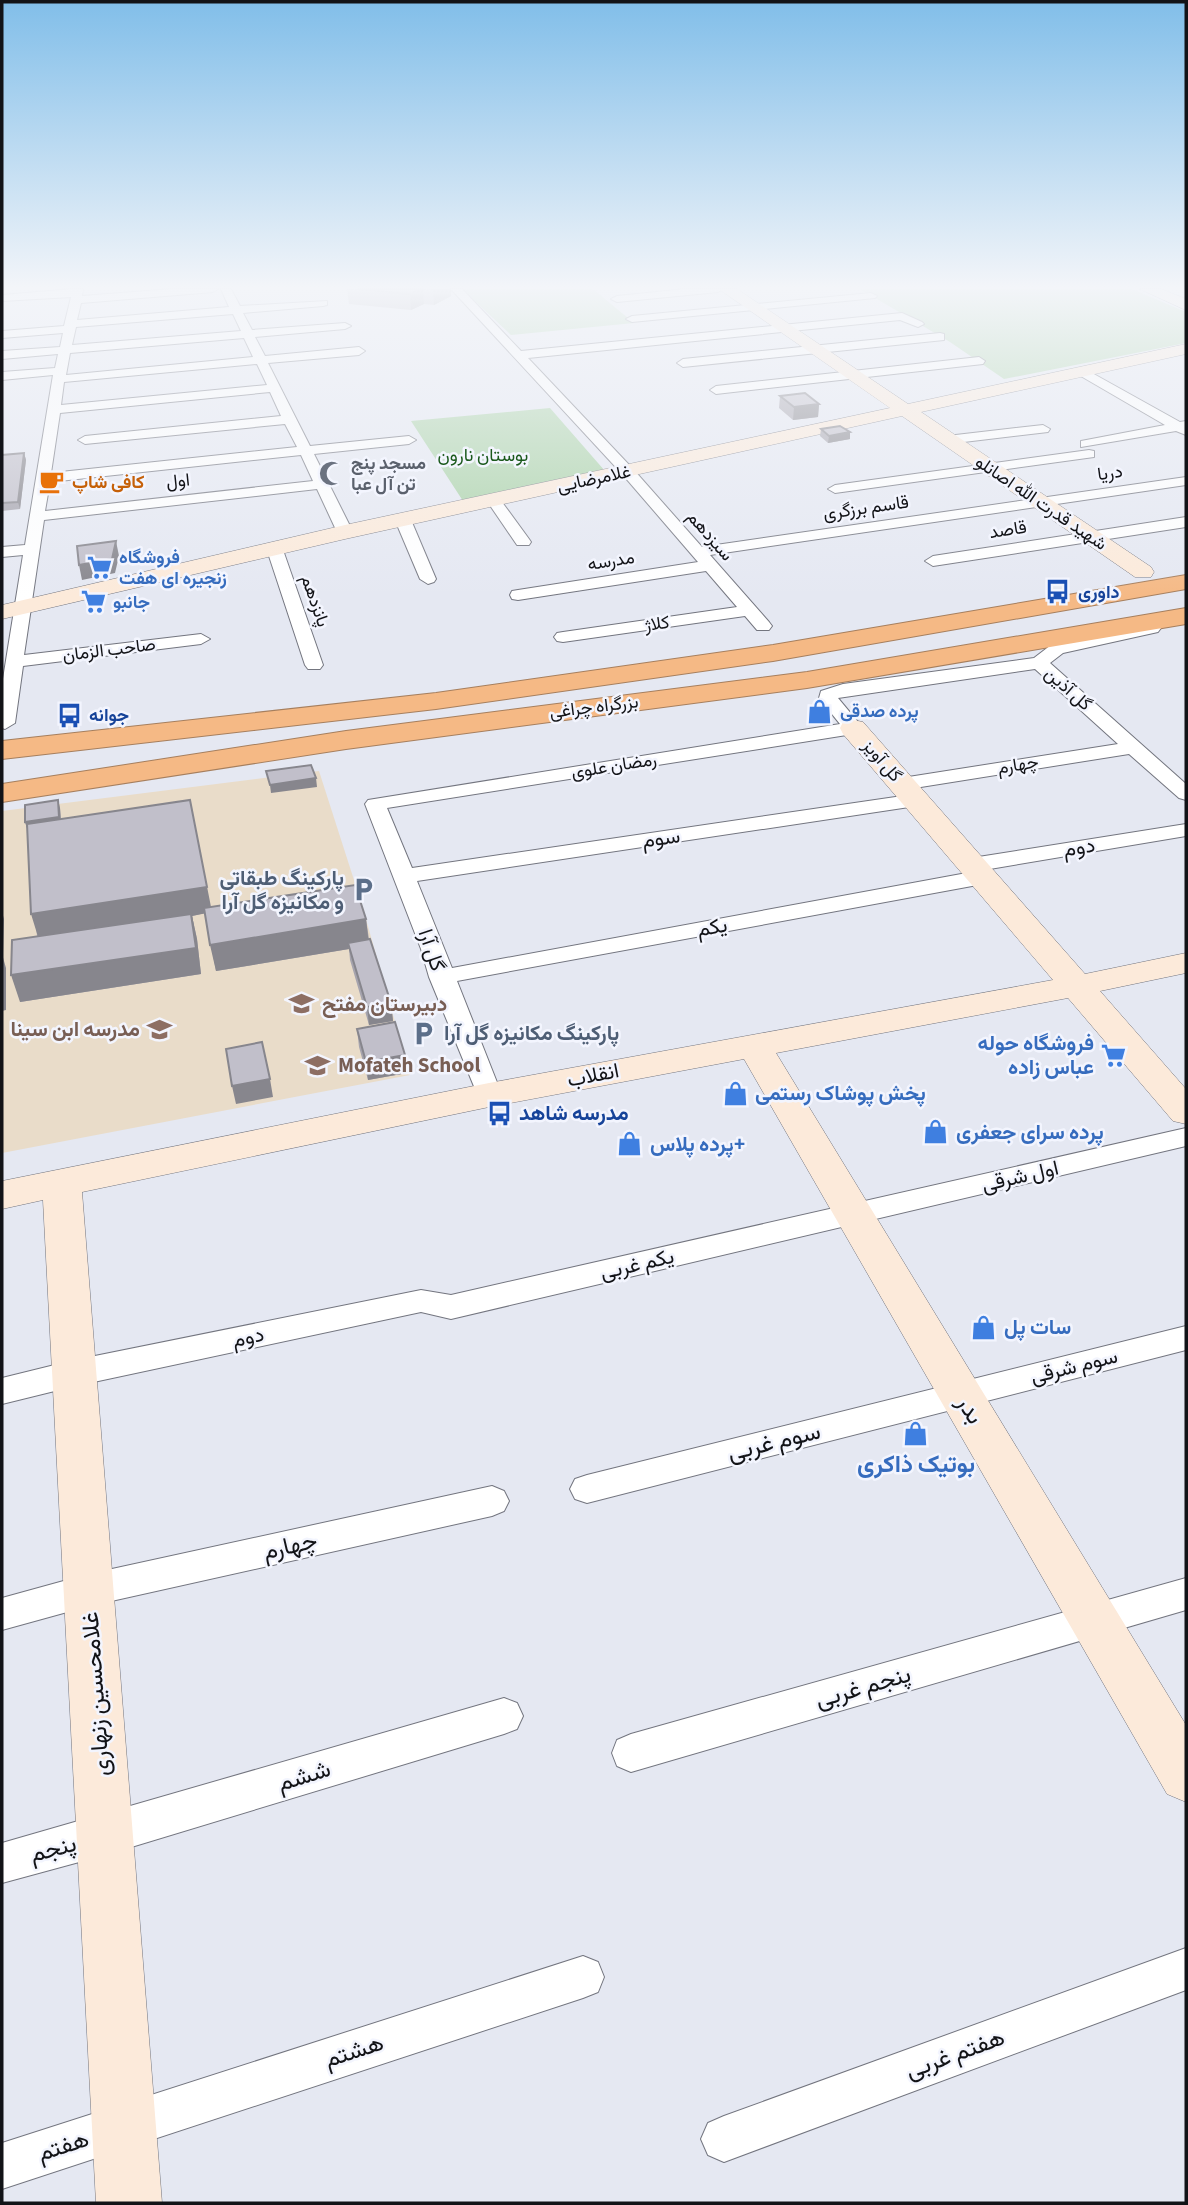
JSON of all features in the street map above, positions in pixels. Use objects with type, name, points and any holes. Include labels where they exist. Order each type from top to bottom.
[{"type":"highway","name":"بزرگراه چراغی","points":[[2,750],[436,701],[773,653],[1186,582]]},
{"type":"highway","name":"بزرگراه چراغی","points":[[2,793],[346,740],[807,680],[1167,622]]},
{"type":"highway","points":[[97,739],[28,755],[14,761],[9,772],[38,777],[174,761],[226,758]]},
{"type":"street","points":[[5,723],[7,692],[16,660],[13,610],[33,549],[55,392]]},
{"type":"street","points":[[54,411],[238,392]]},
{"type":"street","points":[[277,392],[345,532]]},
{"type":"street","points":[[554,392],[628,472]]},
{"type":"street","name":"شهید قدرت الله اصانلو","points":[[877,392],[1143,572]]},
{"type":"street","name":"غلامرضایی","points":[[13,610],[345,532],[989,392]]},
{"type":"street","points":[[1120,392],[1184,427]]},
{"type":"street","points":[[85,440],[290,419]]},
{"type":"street","points":[[835,489],[987,467],[1088,449],[1111,440],[1184,427]]},
{"type":"street","points":[[947,440],[1043,429]]},
{"type":"street","points":[[44,478],[409,440]]},
{"type":"street","points":[[1111,440],[1126,448]]},
{"type":"street","points":[[26,460],[46,458]]},
{"type":"street","name":"سیزدهم","points":[[628,472],[764,626]]},
{"type":"street","name":"دریا","points":[[1039,502],[1186,481]]},
{"type":"street","name":"اول","points":[[38,516],[322,484]]},
{"type":"street","points":[[494,500],[523,542]]},
{"type":"street","name":"قاسم برزگری","points":[[705,559],[1039,502]]},
{"type":"street","points":[[403,520],[428,579]]},
{"type":"street","name":"قاصد","points":[[933,561],[1186,522]]},
{"type":"street","points":[[2,552],[33,549]]},
{"type":"street","name":"پانزدهم","points":[[275,550],[314,665]]},
{"type":"street","name":"مدرسه","points":[[518,594],[705,559]]},
{"type":"street","name":"کلاژ","points":[[564,637],[750,610]]},
{"type":"street","name":"گل آذین","points":[[1167,622],[1057,649],[1038,663],[1186,794]]},
{"type":"street","name":"صاحب الزمان","points":[[16,660],[201,639]]},
{"type":"street","name":"گل آویز","points":[[1038,663],[843,690],[828,695],[853,728],[1186,1112]]},
{"type":"street","name":"رمضان علوی","points":[[375,804],[853,728]]},
{"type":"street","name":"چهارم","points":[[909,792],[1134,747]]},
{"type":"street","name":"سوم","points":[[406,876],[909,792]]},
{"type":"street","name":"گل آرا","points":[[375,804],[406,876],[441,977],[489,1095]]},
{"type":"street","name":"دوم","points":[[977,871],[1186,830]]},
{"type":"street","name":"یکم","points":[[441,977],[977,871]]},
{"type":"street","name":"انقلاب","points":[[2,1195],[489,1095],[1077,986],[1186,963]]},
{"type":"street","name":"بدر","points":[[753,1045],[1186,1775]]},
{"type":"street","name":"اول شرقی","points":[[854,1215],[1186,1137]]},
{"type":"street","name":"غلامحسین زنهاری","points":[[62,1184],[129,2203]]},
{"type":"street","name":"یکم غربی","points":[[421,1301],[451,1307],[854,1215]]},
{"type":"street","name":"دوم","points":[[75,1373],[421,1301]]},
{"type":"street","name":"سوم شرقی","points":[[961,1395],[1186,1338]]},
{"type":"street","points":[[2,1391],[75,1373]]},
{"type":"street","name":"سوم غربی","points":[[587,1489],[961,1395]]},
{"type":"street","name":"چهارم","points":[[89,1590],[492,1501]]},
{"type":"street","points":[[2,1614],[89,1590]]},
{"type":"street","points":[[1094,1620],[1186,1594]]},
{"type":"street","name":"پنجم غربی","points":[[631,1753],[1094,1620]]},
{"type":"street","name":"ششم","points":[[105,1835],[504,1716]]},
{"type":"street","name":"پنجم","points":[[2,1863],[105,1835]]},
{"type":"street","name":"هفتم غربی","points":[[724,2139],[1186,1969]]},
{"type":"street","name":"هشتم","points":[[124,2126],[583,1976]]},
{"type":"street","name":"هفتم","points":[[2,2166],[124,2126]]},
{"type":"shaded area","points":[[319,771],[362,905],[410,1075],[2,1153],[2,811]]},
{"type":"green space","name":"بوستان نارون","points":[[550,408],[605,471],[463,501],[411,421]]},
{"type":"building","points":[[805,393],[819,404],[794,407],[780,396]]},
{"type":"building","points":[[840,426],[850,432],[829,436],[821,429]]},
{"type":"building","points":[[24,453],[18,502],[2,503],[2,455]]},
{"type":"building","points":[[116,541],[112,559],[79,565],[77,546]]},
{"type":"building","points":[[311,765],[316,778],[270,785],[266,771]]},
{"type":"building","points":[[58,800],[59,817],[25,822],[25,805]]},
{"type":"building","points":[[190,800],[207,887],[31,914],[27,824]]},
{"type":"building","points":[[355,885],[366,919],[210,945],[204,908]]},
{"type":"building","points":[[191,914],[196,948],[11,975],[12,940]]},
{"type":"building","points":[[370,939],[391,1003],[367,1007],[348,943]]},
{"type":"building","points":[[395,1022],[405,1055],[366,1062],[357,1029]]},
{"type":"building","points":[[262,1042],[270,1079],[232,1086],[226,1049]]},
{"type":"place","name":"مسجد پنج تن آل عبا","points":[[331,473]]},
{"type":"place","name":"کافی شاپ","points":[[52,482]]},
{"type":"place","name":"فروشگاه زنجیره ای هفت","points":[[99,567]]},
{"type":"place","name":"داوری","points":[[1058,592]]},
{"type":"place","name":"جانبو","points":[[93,602]]},
{"type":"place","name":"پرده صدقی","points":[[820,711]]},
{"type":"place","name":"جوانه","points":[[69,715]]},
{"type":"place","name":"پارکینگ طبقاتی و مکانیزه گل آرا","points":[[364,890]]},
{"type":"place","name":"دبیرستان مفتح","points":[[302,1004]]},
{"type":"place","name":"مدرسه ابن سینا","points":[[160,1029]]},
{"type":"place","name":"پارکینگ مکانیزه گل آرا","points":[[424,1033]]},
{"type":"place","name":"فروشگاه حوله عباس زاده","points":[[1114,1055]]},
{"type":"place","name":"Mofateh School","points":[[318,1065]]},
{"type":"place","name":"پخش پوشاک رستمی","points":[[735,1093]]},
{"type":"place","name":"مدرسه شاهد","points":[[499,1113]]},
{"type":"place","name":"پرده سرای جعفری","points":[[936,1132]]},
{"type":"place","name":"پرده پلاس+","points":[[630,1144]]},
{"type":"place","name":"سات پل","points":[[984,1327]]},
{"type":"place","name":"بوتیک ذاکری","points":[[916,1433]]}]
